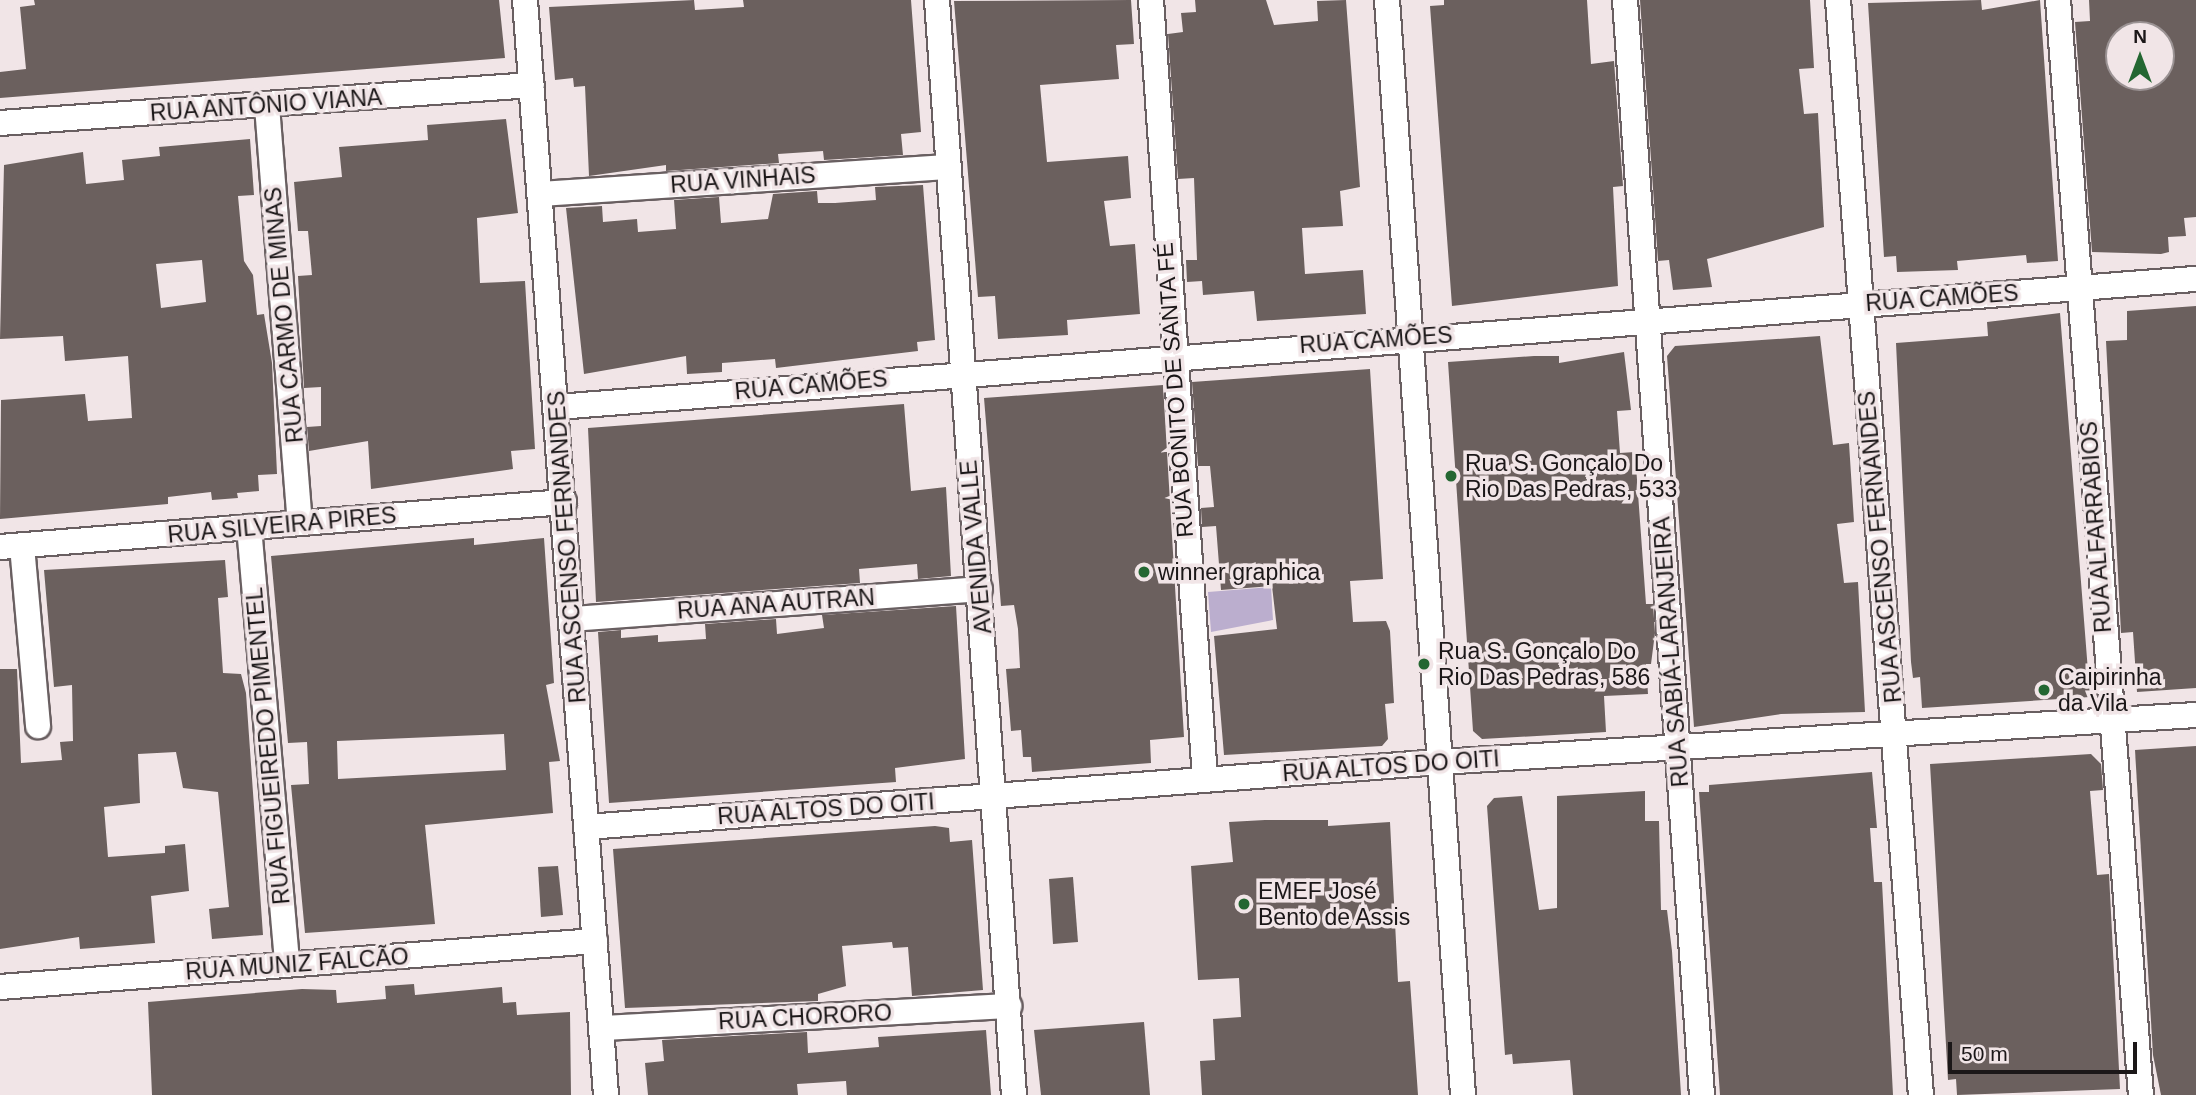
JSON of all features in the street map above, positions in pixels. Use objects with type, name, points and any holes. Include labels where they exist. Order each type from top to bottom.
[{"type":"street","name":"RUA ASCENSO FERNANDES","points":[[526,0],[606,1095]]},
{"type":"street","name":"AVENIDA VALLE","points":[[937,0],[946,167],[980,589],[1014,1095]]},
{"type":"street","name":"RUA BONITO DE SANTA FÉ","points":[[1151,0],[1172,355],[1205,779]]},
{"type":"street","points":[[1387,0],[1463,1095]]},
{"type":"street","name":"RUA SABIÁ-LARANJEIRA","points":[[1625,0],[1702,1095]]},
{"type":"street","name":"RUA ASCENSO FERNANDES","points":[[1838,0],[1921,1095]]},
{"type":"street","name":"RUA ALFARRABIOS","points":[[2058,0],[2141,1095]]},
{"type":"street","name":"RUA ANTÔNIO VIANA","points":[[0,123],[532,85]]},
{"type":"street","name":"RUA CARMO DE MINAS","points":[[267,106],[300,523]]},
{"type":"street","name":"RUA VINHAIS","points":[[541,194],[946,167]]},
{"type":"street","name":"RUA CAMÕES","points":[[557,407],[1172,355],[2196,279]]},
{"type":"street","name":"RUA SILVEIRA PIRES","points":[[11,547],[564,502]]},
{"type":"street","name":"RUA FIGUEIREDO PIMENTEL","points":[[249,527],[287,964]]},
{"type":"street","points":[[11,547],[38,726]]},
{"type":"street","name":"RUA ANA AUTRAN","points":[[572,619],[980,589]]},
{"type":"street","name":"RUA ALTOS DO OITI","points":[[587,827],[1440,762],[1895,737],[2196,715]]},
{"type":"street","name":"RUA MUNIZ FALCÃO","points":[[0,987],[595,941]]},
{"type":"street","name":"RUA CHORORO","points":[[601,1028],[1009,1006]]},
{"type":"shaded area","points":[[1271,587],[1273,620],[1211,632],[1208,592]]},
{"type":"building","points":[[34,0],[499,0],[505,58],[0,98],[0,72],[26,69],[20,7],[35,5]]},
{"type":"building","points":[[694,0],[695,10],[744,7],[743,0],[911,0],[921,132],[901,134],[903,155],[824,160],[823,151],[778,154],[779,163],[666,171],[666,165],[589,176],[585,86],[574,87],[573,78],[555,80],[549,7]]},
{"type":"building","points":[[1131,0],[1134,44],[1116,45],[1119,79],[1040,85],[1047,162],[1128,156],[1131,198],[1104,201],[1110,246],[1135,244],[1140,314],[1067,320],[1068,335],[998,339],[995,296],[978,297],[954,1]]},
{"type":"building","points":[[1195,0],[1266,0],[1274,25],[1318,21],[1317,1],[1346,0],[1360,187],[1340,191],[1343,226],[1302,228],[1305,274],[1363,270],[1366,314],[1257,321],[1254,291],[1203,295],[1202,281],[1187,282],[1186,260],[1197,260],[1194,178],[1178,179],[1168,34],[1183,32],[1181,13],[1196,12]]},
{"type":"building","points":[[1444,0],[1587,0],[1591,64],[1614,61],[1623,186],[1613,187],[1618,286],[1452,306],[1430,6],[1444,5]]},
{"type":"building","points":[[1640,0],[1810,0],[1814,68],[1799,69],[1804,114],[1818,113],[1824,227],[1707,259],[1712,287],[1673,290],[1669,260],[1658,261]]},
{"type":"building","points":[[1981,0],[1982,10],[2040,0],[2058,261],[2027,263],[2026,255],[1957,261],[1958,270],[1897,272],[1896,256],[1884,257],[1868,3]]},
{"type":"building","points":[[2089,0],[2196,0],[2196,217],[2184,218],[2186,236],[2168,237],[2169,252],[2092,252],[2075,22],[2090,21]]},
{"type":"building","points":[[506,119],[518,213],[477,218],[480,283],[525,281],[535,449],[511,451],[513,469],[371,489],[368,441],[309,451],[307,427],[321,426],[321,387],[304,388],[298,276],[312,275],[308,231],[298,231],[294,182],[342,177],[339,147],[428,140],[427,125]]},
{"type":"building","points":[[250,139],[254,195],[238,196],[244,261],[253,275],[257,315],[264,314],[272,363],[277,474],[258,475],[259,491],[237,493],[238,498],[212,500],[211,492],[168,497],[168,504],[0,519],[1,400],[85,394],[88,421],[132,418],[128,356],[65,361],[63,336],[0,339],[4,165],[83,152],[86,184],[124,180],[122,160],[160,156],[159,147]],"holes":[[[202,260],[206,302],[161,308],[156,264]]]},
{"type":"building","points":[[923,185],[935,340],[917,342],[918,351],[776,368],[775,359],[722,363],[722,372],[687,374],[686,356],[584,374],[566,208],[602,206],[603,222],[637,219],[638,232],[676,229],[674,200],[719,197],[721,223],[768,219],[773,194],[817,191],[818,203],[835,203],[876,200],[875,187]]},
{"type":"building","points":[[2196,306],[2196,688],[2137,692],[2133,632],[2121,633],[2106,341],[2127,340],[2127,311]]},
{"type":"building","points":[[2060,313],[2090,697],[1922,708],[1920,677],[1913,678],[1911,662],[1896,343],[1988,336],[1987,322]]},
{"type":"building","points":[[1820,336],[1833,445],[1849,443],[1854,522],[1837,524],[1844,583],[1858,582],[1865,712],[1781,714],[1694,727],[1667,356],[1675,346]]},
{"type":"building","points":[[1624,352],[1631,410],[1617,411],[1620,453],[1635,452],[1646,604],[1653,604],[1655,633],[1651,664],[1646,664],[1648,694],[1604,696],[1606,732],[1482,739],[1473,731],[1448,362],[1559,356],[1559,363]]},
{"type":"building","points":[[1370,369],[1383,579],[1350,581],[1353,622],[1386,621],[1390,631],[1394,703],[1385,704],[1388,739],[1382,746],[1224,755],[1214,636],[1277,629],[1272,586],[1221,590],[1216,526],[1202,527],[1201,508],[1214,507],[1210,466],[1198,466],[1192,382]]},
{"type":"building","points":[[1163,385],[1184,737],[1150,740],[1151,763],[1032,772],[1031,757],[1023,757],[1021,730],[1011,731],[1006,669],[1020,668],[1018,629],[1014,605],[1001,606],[984,398]]},
{"type":"building","points":[[904,404],[911,491],[946,487],[951,576],[918,579],[917,564],[859,569],[860,583],[596,602],[588,428]]},
{"type":"building","points":[[474,538],[474,545],[544,538],[554,683],[546,685],[560,761],[549,762],[553,813],[425,825],[435,924],[305,933],[291,785],[309,784],[307,742],[288,743],[271,556]],"holes":[[[504,734],[506,770],[338,779],[337,741]]]},
{"type":"building","points":[[225,560],[228,597],[218,598],[223,673],[241,674],[246,693],[263,935],[212,939],[209,909],[229,907],[218,792],[183,788],[176,752],[138,754],[140,803],[104,807],[108,857],[165,853],[165,846],[185,844],[189,891],[151,896],[155,943],[80,949],[79,937],[0,949],[0,669],[17,669],[21,763],[62,760],[60,742],[73,741],[72,685],[54,687],[44,570]]},
{"type":"building","points":[[956,606],[965,759],[895,768],[896,782],[609,803],[598,632],[621,630],[621,638],[658,635],[658,642],[706,639],[705,624],[776,619],[777,634],[824,628],[822,615]]},
{"type":"building","points":[[2196,746],[2196,1095],[2161,1095],[2153,1055],[2135,750]]},
{"type":"building","points":[[2091,754],[2101,764],[2103,790],[2090,791],[2097,875],[2109,874],[2120,1089],[1957,1095],[1956,1079],[1948,1080],[1930,764]]},
{"type":"building","points":[[1872,772],[1877,828],[1870,828],[1874,882],[1882,882],[1893,1095],[1720,1095],[1699,792],[1709,792],[1709,785]]},
{"type":"building","points":[[1645,791],[1645,821],[1659,821],[1661,910],[1667,910],[1672,951],[1681,1095],[1573,1095],[1570,1060],[1513,1064],[1512,1054],[1505,1055],[1487,806],[1494,798],[1522,796],[1539,910],[1557,908],[1557,796]]},
{"type":"building","points":[[1328,820],[1328,826],[1390,822],[1398,982],[1410,981],[1418,1095],[1202,1095],[1200,1061],[1215,1060],[1213,1019],[1241,1017],[1239,978],[1198,980],[1191,866],[1233,862],[1229,822]]},
{"type":"building","points":[[935,826],[949,828],[950,842],[972,840],[983,990],[912,996],[908,947],[893,948],[892,942],[842,946],[846,986],[818,994],[818,1001],[625,1008],[613,849]]},
{"type":"building","points":[[558,866],[563,915],[541,917],[538,867]]},
{"type":"building","points":[[1073,877],[1078,942],[1053,944],[1049,879]]},
{"type":"building","points":[[414,984],[415,995],[502,987],[503,1003],[516,1002],[517,1015],[570,1012],[571,1095],[152,1095],[148,1002],[302,989],[336,990],[337,1003],[386,999],[385,986]]},
{"type":"building","points":[[1144,1022],[1150,1095],[1041,1095],[1034,1030]]},
{"type":"building","points":[[986,1030],[991,1095],[847,1095],[846,1081],[797,1084],[798,1095],[648,1095],[645,1063],[664,1061],[662,1040],[807,1032],[808,1053],[879,1047],[878,1037]]},
{"type":"place","name":"Rua S. Gonçalo Do Rio Das Pedras, 533","points":[[1451,476]]},
{"type":"place","name":"winner graphica","points":[[1144,572]]},
{"type":"place","name":"Rua S. Gonçalo Do Rio Das Pedras, 586","points":[[1424,664]]},
{"type":"place","name":"Caipirinha da Vila","points":[[2044,690]]},
{"type":"place","name":"EMEF José Bento de Assis","points":[[1244,904]]}]
